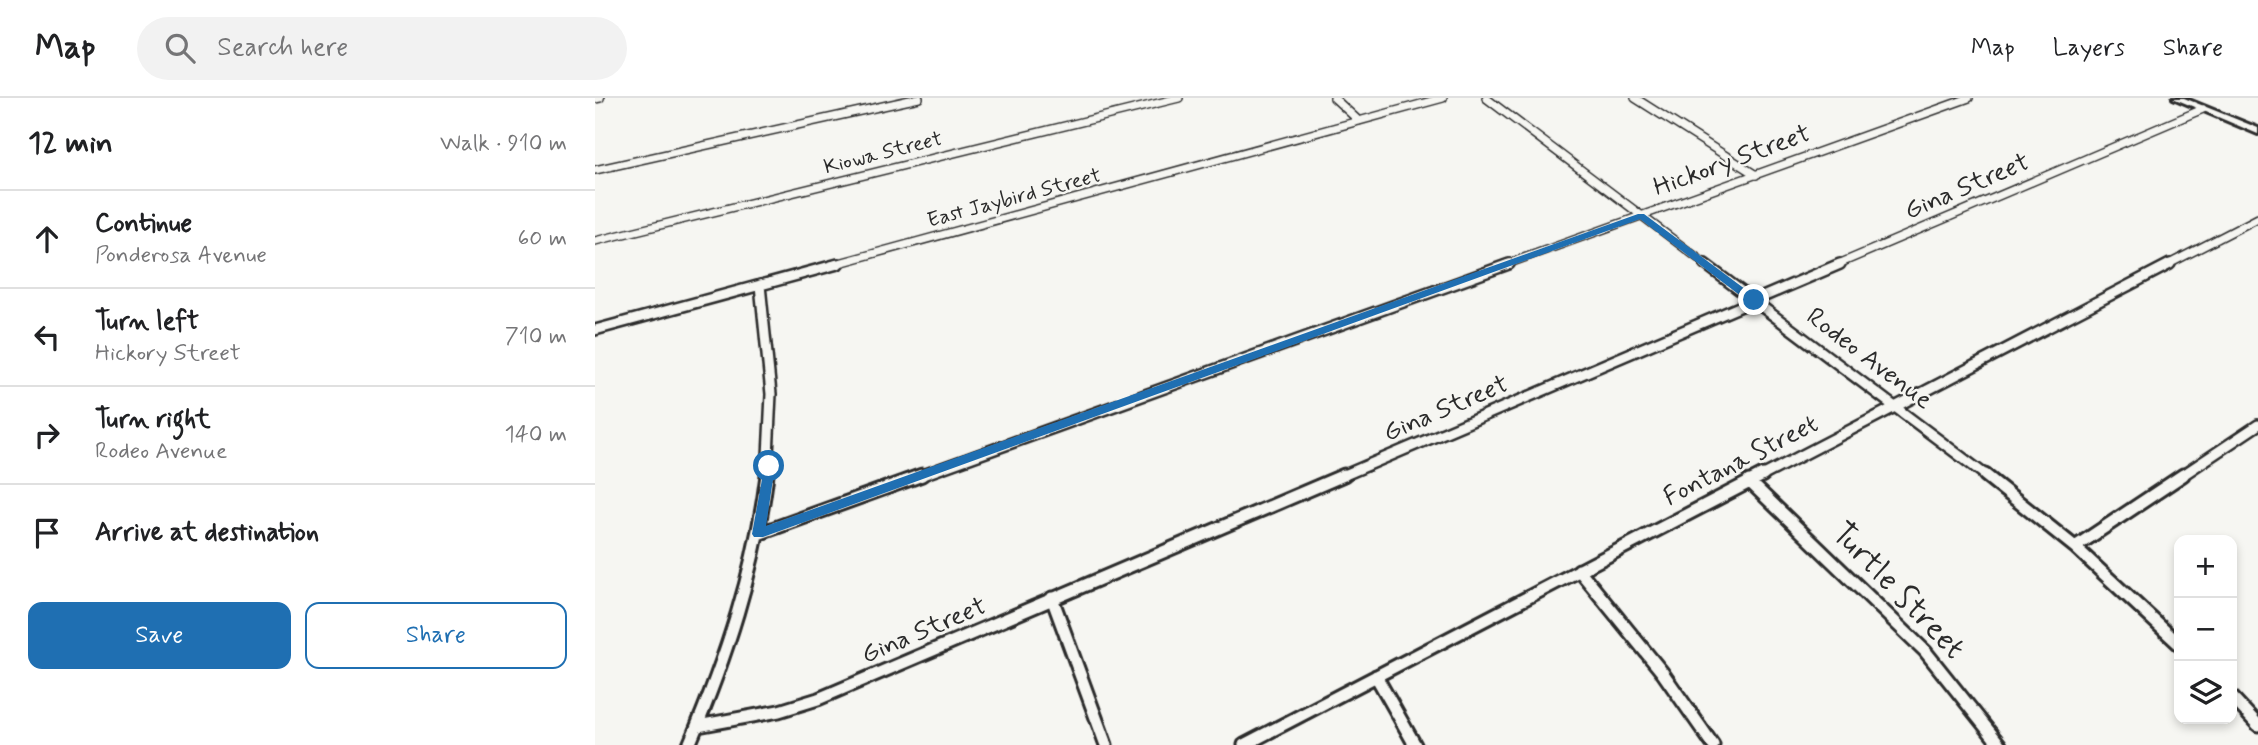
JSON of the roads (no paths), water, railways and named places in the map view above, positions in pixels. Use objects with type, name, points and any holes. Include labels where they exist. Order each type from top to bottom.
[{"type":"main road","points":[[2177,98],[2258,131]]},
{"type":"street","points":[[595,170],[919,98]]},
{"type":"street","name":"Kiowa Street","points":[[595,241],[1179,98]]},
{"type":"street","points":[[1334,98],[1359,121]]},
{"type":"street","name":"East Jaybird Street","points":[[595,330],[1443,98]]},
{"type":"street","name":"Rodeo Avenue","points":[[1486,98],[1897,408],[2075,547],[2174,639]]},
{"type":"street","points":[[1635,98],[1756,175]]},
{"type":"street","name":"Hickory Street","points":[[758,534],[1969,98]]},
{"type":"street","name":"Gina Street","points":[[698,726],[779,711],[818,699],[2203,108]]},
{"type":"street","name":"Fontana Street","points":[[1244,745],[1749,481],[1897,408],[2258,218]]},
{"type":"street","points":[[689,745],[740,607],[758,534],[769,466],[771,427],[760,285]]},
{"type":"street","points":[[2075,547],[2258,425]]},
{"type":"street","name":"Turtle Street","points":[[1749,481],[1926,651],[2000,745]]},
{"type":"street","points":[[1579,570],[1662,672],[1713,745]]},
{"type":"street","points":[[1052,598],[1105,745]]},
{"type":"street","points":[[1376,676],[1415,745]]},
{"type":"street","points":[[2237,702],[2258,725]]}]
